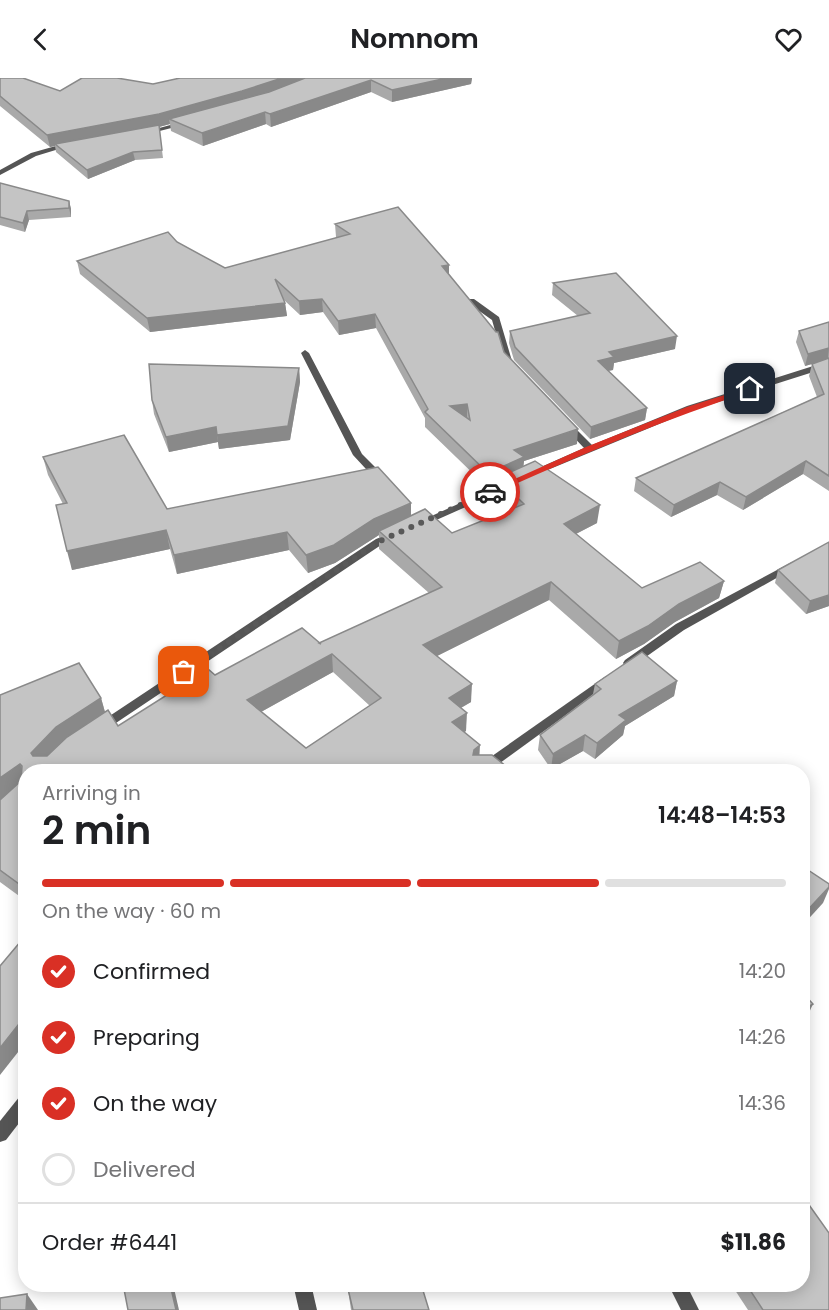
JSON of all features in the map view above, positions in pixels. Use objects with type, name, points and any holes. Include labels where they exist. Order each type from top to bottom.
[{"type":"street","points":[[139,133],[191,122]]},
{"type":"street","points":[[0,173],[42,150],[74,143]]},
{"type":"street","points":[[471,301],[496,319],[508,362],[516,370]]},
{"type":"street","points":[[305,353],[358,455],[390,489]]},
{"type":"street","points":[[87,737],[380,541],[412,524],[588,448],[690,408],[829,364]]},
{"type":"street","points":[[559,418],[588,448]]},
{"type":"street","points":[[490,764],[680,627],[800,561]]},
{"type":"street","points":[[0,1134],[18,1111]]},
{"type":"street","points":[[304,1292],[308,1310]]},
{"type":"street","points":[[681,1292],[690,1310]]},
{"type":"building","points":[[0,78],[23,78],[60,91],[82,78],[117,78],[153,84],[180,78],[282,78],[159,114],[47,135],[0,96]]},
{"type":"building","points":[[305,78],[447,78],[392,90],[371,80],[270,114],[265,112],[202,133],[169,119],[269,92]]},
{"type":"building","points":[[159,125],[162,150],[133,152],[87,170],[55,144]]},
{"type":"building","points":[[0,183],[69,201],[69,208],[27,211],[23,223],[0,217]]},
{"type":"building","points":[[398,207],[449,265],[442,266],[498,332],[504,352],[578,429],[514,450],[524,457],[488,473],[425,412],[428,409],[375,314],[338,321],[322,299],[299,301],[275,279],[285,303],[147,318],[77,261],[168,232],[177,242],[225,268],[350,234],[335,224]],"holes":[[[467,404],[470,420],[450,406]]]},
{"type":"building","points":[[616,273],[677,336],[609,352],[614,357],[598,361],[647,408],[591,427],[515,347],[510,331],[590,313],[553,283]]},
{"type":"building","points":[[829,322],[829,348],[808,354],[799,331]]},
{"type":"building","points":[[829,358],[829,476],[806,461],[746,497],[720,482],[674,505],[636,478],[824,394],[812,364]]},
{"type":"building","points":[[149,364],[299,368],[288,426],[217,435],[216,427],[166,437],[152,400]]},
{"type":"building","points":[[124,435],[167,509],[378,467],[411,503],[374,519],[334,545],[306,555],[287,532],[174,555],[166,530],[67,551],[56,505],[67,503],[43,457]]},
{"type":"building","points":[[535,461],[600,505],[564,524],[642,588],[700,562],[724,581],[679,604],[648,626],[619,641],[551,582],[423,645],[472,684],[449,698],[467,713],[452,722],[480,745],[474,750],[473,755],[492,755],[503,764],[18,764],[0,778],[0,695],[79,663],[101,698],[56,727],[31,753],[33,756],[47,756],[67,737],[108,710],[118,726],[208,669],[215,675],[302,628],[320,643],[442,587],[379,531],[425,509],[452,533],[524,504],[497,478]],"holes":[[[332,654],[381,698],[306,748],[247,700]]]},
{"type":"building","points":[[829,542],[829,595],[810,601],[778,570]]},
{"type":"building","points":[[642,652],[677,681],[619,715],[626,720],[597,743],[585,735],[553,754],[540,735],[601,689],[595,684]]},
{"type":"building","points":[[18,784],[18,883],[0,870],[0,800]]},
{"type":"building","points":[[810,871],[829,884],[829,887],[810,907]]},
{"type":"building","points":[[18,945],[18,1025],[0,1048],[0,966]]},
{"type":"building","points":[[810,1206],[829,1233],[829,1310],[763,1310],[751,1292],[810,1292]]},
{"type":"building","points":[[125,1292],[172,1292],[176,1310],[128,1310]]},
{"type":"building","points":[[349,1292],[423,1292],[429,1310],[353,1310]]},
{"type":"building","points":[[27,1294],[26,1310],[0,1310],[0,1298]]},
{"type":"way so far","points":[[184,672],[380,541],[490,492]]},
{"type":"route","points":[[490,492],[588,448],[690,408],[750,389]]}]
